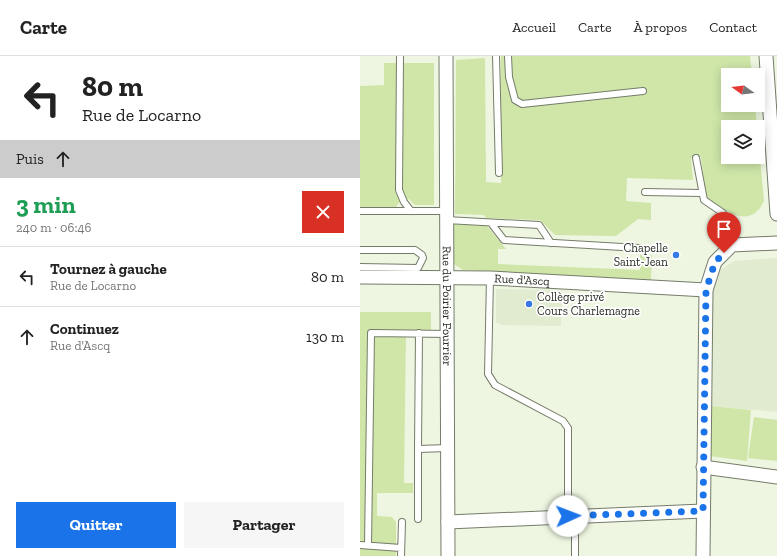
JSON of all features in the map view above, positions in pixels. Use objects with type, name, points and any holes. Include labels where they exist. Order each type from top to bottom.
[{"type":"street","name":"Rue du Poirier Fourrier","points":[[446,56],[446,277],[449,334],[448,556]]},
{"type":"street","points":[[766,56],[777,214]]},
{"type":"street","points":[[702,556],[706,290],[715,262],[732,245],[777,243]]},
{"type":"street","name":"Rue d'Ascq","points":[[360,277],[418,272],[446,277],[706,290]]},
{"type":"street","points":[[703,467],[777,477]]},
{"type":"street","points":[[448,522],[703,511]]},
{"type":"lane","points":[[400,56],[399,190],[404,202],[411,211]]},
{"type":"lane","points":[[496,56],[499,173]]},
{"type":"lane","points":[[508,56],[509,77],[515,100],[522,104],[643,91]]},
{"type":"lane","points":[[696,158],[704,200],[723,213],[732,245]]},
{"type":"lane","points":[[645,192],[702,193]]},
{"type":"lane","points":[[360,211],[411,211],[446,215],[491,223],[539,226],[551,243]]},
{"type":"lane","points":[[491,223],[504,240],[639,248]]},
{"type":"lane","points":[[360,250],[418,251],[423,258],[418,272],[360,267]]},
{"type":"lane","points":[[490,278],[488,374],[495,385],[563,421],[568,428],[571,516],[575,556]]},
{"type":"lane","points":[[368,546],[371,333],[449,334]]},
{"type":"lane","points":[[418,519],[419,333]]},
{"type":"lane","points":[[418,449],[448,448]]},
{"type":"lane","points":[[401,556],[402,522]]},
{"type":"lane","points":[[360,545],[401,548]]},
{"type":"shaded area","points":[[777,258],[777,412],[711,406],[712,286],[720,270],[734,261]]},
{"type":"shaded area","name":"Collège privé Cours Charlemagne","points":[[496,289],[562,290],[561,326],[501,325],[500,323],[496,323]]},
{"type":"green space","points":[[501,56],[750,56],[751,68],[721,68],[721,112],[756,112],[756,120],[721,120],[721,164],[761,164],[764,201],[758,210],[752,215],[737,215],[721,208],[706,198],[701,157],[691,158],[693,180],[627,178],[626,201],[651,203],[651,220],[638,219],[616,236],[555,235],[540,220],[486,218],[484,215],[455,214],[456,60],[485,58],[486,182],[501,183]]},
{"type":"green space","points":[[384,63],[434,63],[434,205],[415,205],[409,199],[399,203],[396,207],[360,207],[360,86],[384,85]]},
{"type":"green space","points":[[454,224],[487,226],[506,249],[498,249],[498,264],[640,270],[640,255],[652,255],[651,280],[463,270],[454,264]]},
{"type":"green space","points":[[360,312],[431,312],[431,330],[406,331],[404,483],[413,483],[413,493],[377,493],[377,516],[392,517],[396,522],[396,556],[360,556]]},
{"type":"green space","points":[[711,406],[751,410],[747,461],[710,456]]},
{"type":"green space","points":[[754,417],[777,420],[777,461],[748,458]]},
{"type":"place","name":"Chapelle Saint-Jean","points":[[676,255]]},
{"type":"place","name":"Collège privé Cours Charlemagne","points":[[529,304]]},
{"type":"route","points":[[568,516],[703,511],[706,290],[715,262],[724,253]]}]
